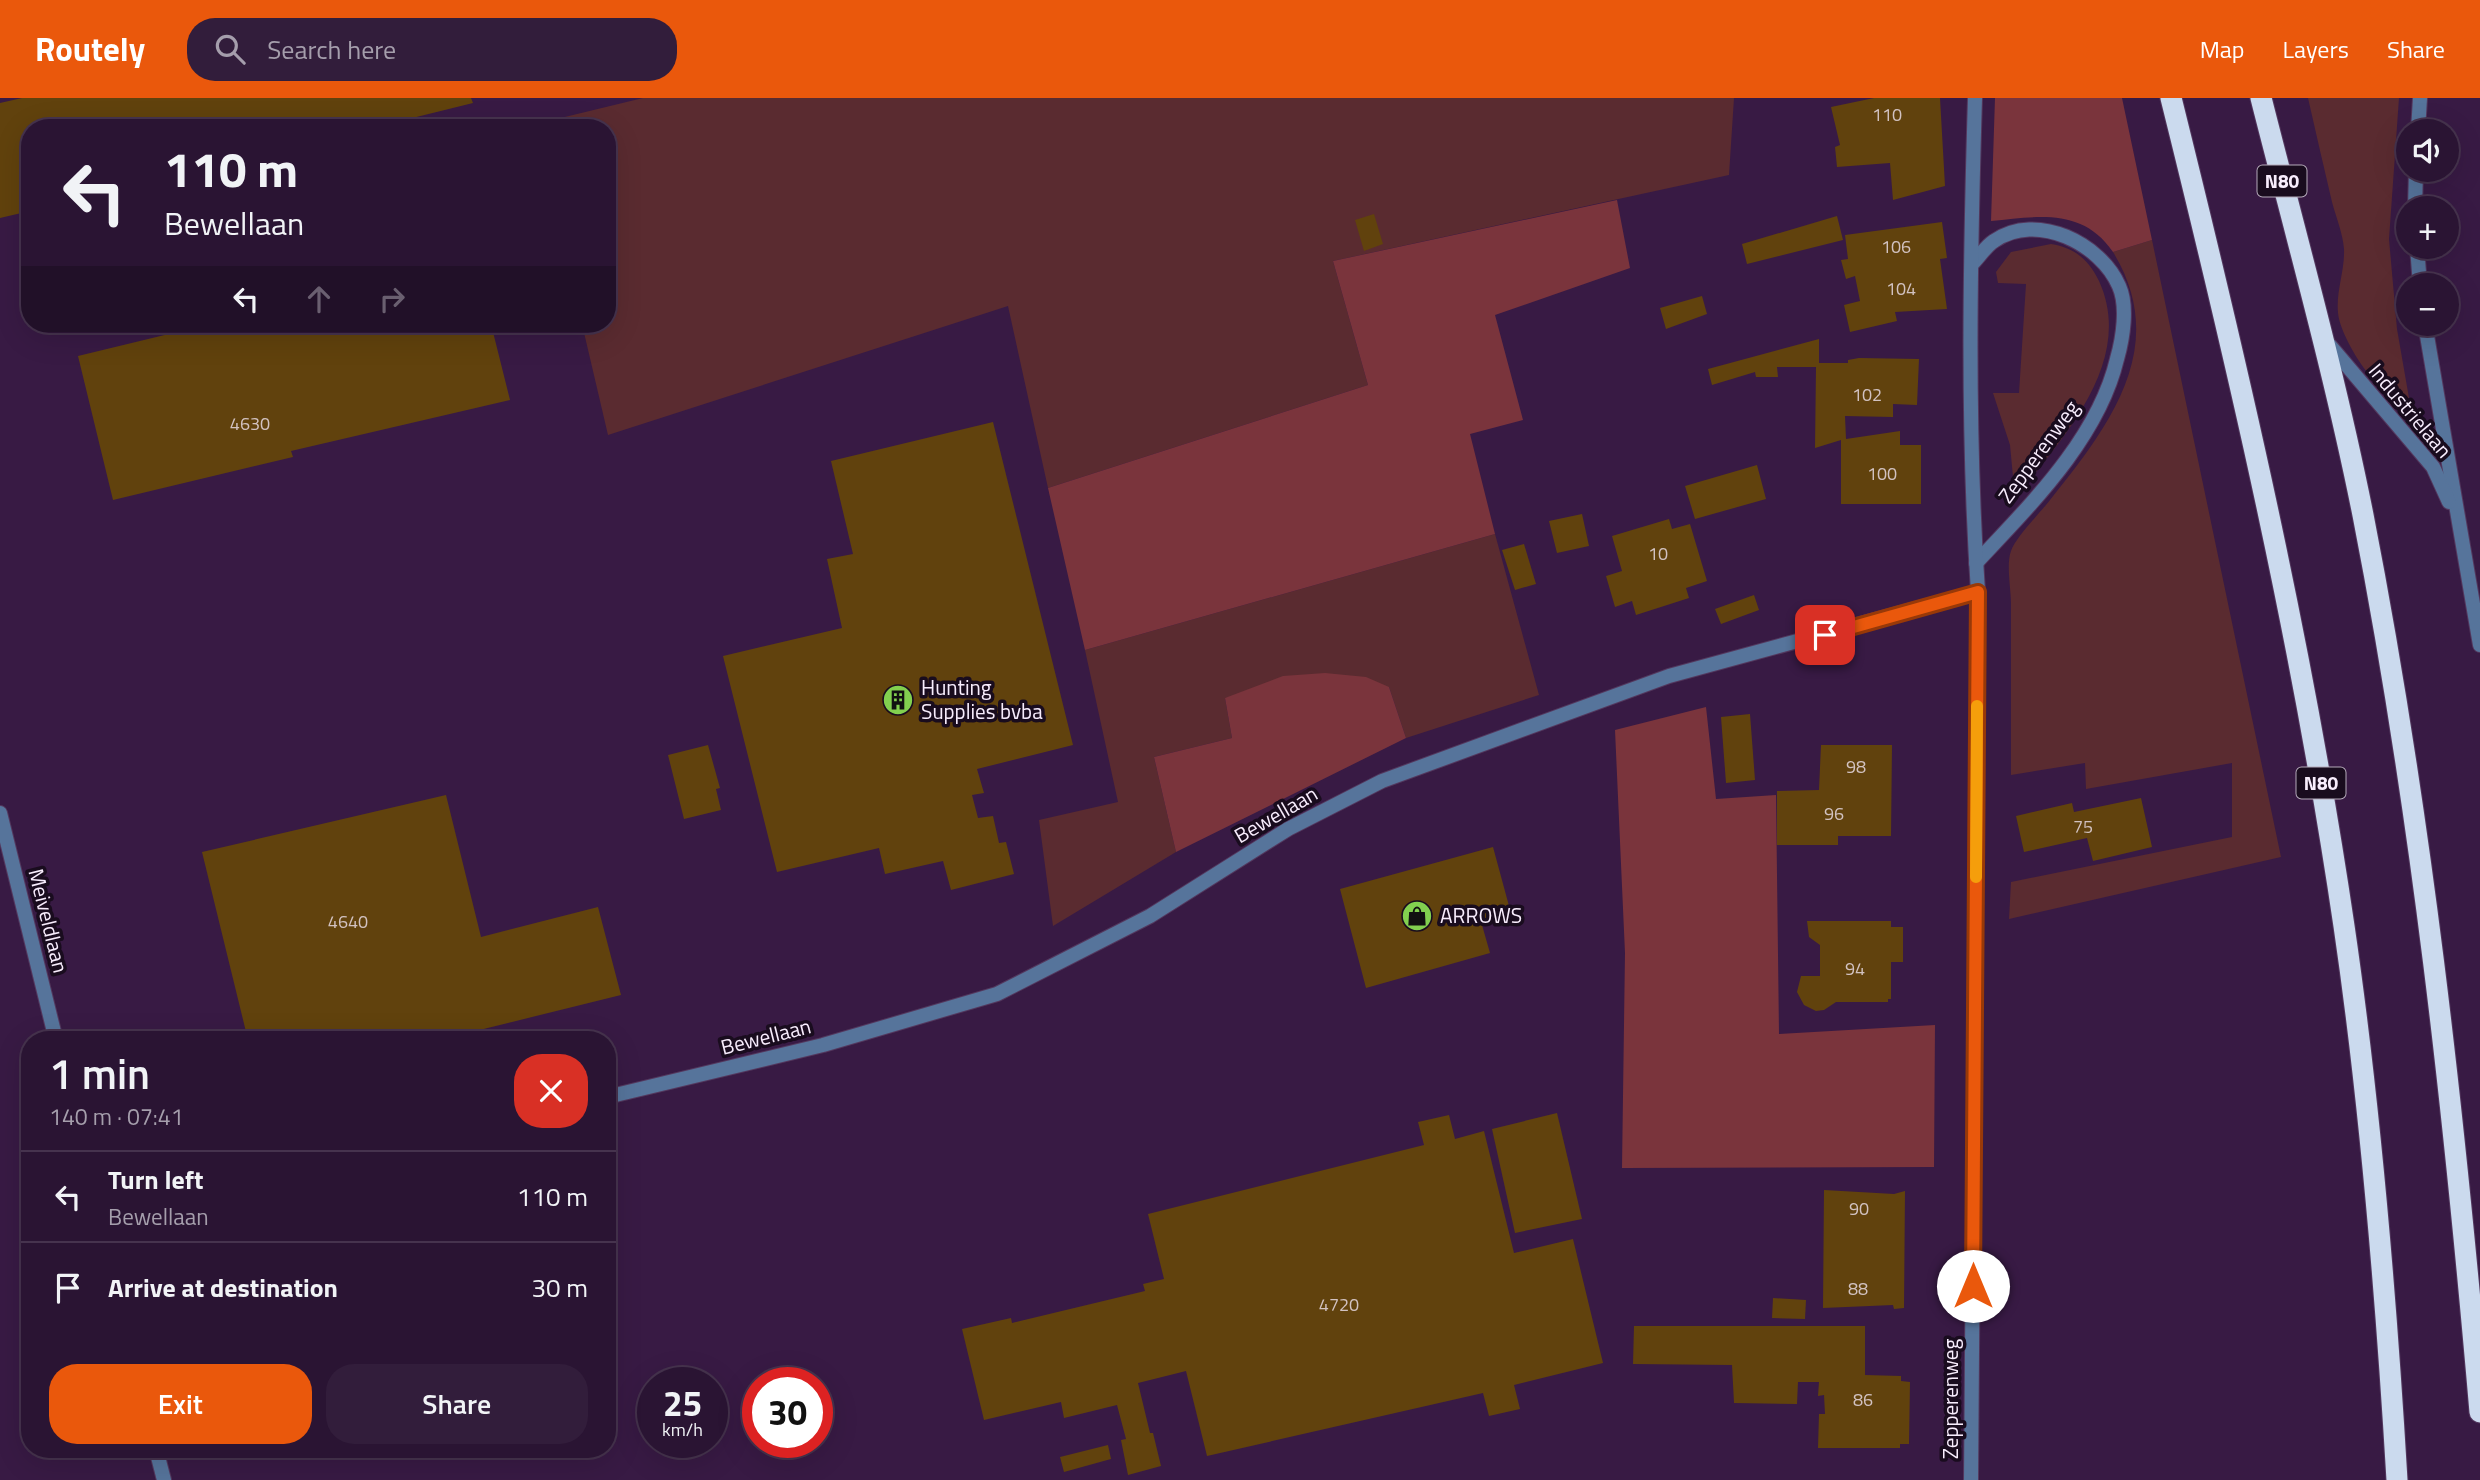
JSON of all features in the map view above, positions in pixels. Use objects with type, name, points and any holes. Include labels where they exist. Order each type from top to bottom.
[{"type":"highway","name":"N80","points":[[2171,98],[2219,289],[2273,538],[2331,845],[2375,1171],[2397,1480]]},
{"type":"highway","name":"N80","points":[[2261,98],[2321,335],[2362,513],[2410,784],[2447,1053],[2480,1412]]},
{"type":"street","name":"Zepperenweg","points":[[1972,1480],[1978,592],[1972,264],[1975,98]]},
{"type":"street","points":[[2419,119],[2420,98]]},
{"type":"street","name":"Zepperenweg","points":[[1972,264],[1995,240],[2018,233],[2042,230],[2077,240],[2104,259],[2120,288],[2123,322],[2118,359],[2104,398],[2069,455],[2023,513],[1976,563]]},
{"type":"street","name":"Industrielaan","points":[[2321,335],[2433,467],[2458,519]]},
{"type":"street","name":"Industrielaan","points":[[2427,336],[2480,645]]},
{"type":"street","name":"Bewellaan","points":[[616,1095],[823,1045],[997,994],[1150,916],[1288,829],[1382,781],[1669,676],[1978,592]]},
{"type":"street","name":"Meiveldlaan","points":[[0,813],[54,1031]]},
{"type":"street","points":[[158,1458],[164,1480]]},
{"type":"shaded area","points":[[643,98],[1734,98],[1729,175],[1333,261],[1368,385],[1048,488],[1008,306],[608,435],[584,333],[616,333],[616,119],[557,119]]},
{"type":"shaded area","points":[[1995,98],[2122,98],[2152,240],[2113,252],[2088,228],[2059,218],[1991,221]]},
{"type":"shaded area","points":[[2308,98],[2399,98],[2389,239],[2396,336],[2398,336],[2409,398],[2398,397],[2376,382],[2348,343],[2338,310],[2344,258],[2343,243]]},
{"type":"shaded area","points":[[1617,200],[1630,268],[1495,315],[1523,420],[1470,434],[1495,534],[1085,650],[1048,488],[1368,385],[1333,261]]},
{"type":"shaded area","points":[[2152,240],[2281,857],[2009,919],[2011,882],[2232,837],[2232,763],[2086,789],[2085,763],[2011,775],[2011,551],[2093,443],[2125,384],[2134,353],[2136,320],[2129,287],[2113,252]]},
{"type":"shaded area","points":[[2051,244],[2074,252],[2086,261],[2095,274],[2108,311],[2108,341],[2101,370],[2088,398],[2072,425],[2015,498],[2010,445],[1993,393],[2019,393],[2026,284],[1998,283],[1996,272],[2011,252]]},
{"type":"shaded area","points":[[1495,534],[1539,695],[1406,738],[1389,687],[1225,698],[1232,738],[1154,757],[1176,852],[1053,926],[1039,820],[1118,802],[1085,650]]},
{"type":"shaded area","points":[[1325,673],[1366,677],[1389,687],[1406,738],[1176,852],[1154,757],[1232,738],[1225,698],[1283,676]]},
{"type":"shaded area","points":[[1706,707],[1716,799],[1776,795],[1779,1034],[1935,1025],[1934,1167],[1622,1168],[1625,953],[1615,730]]},
{"type":"building","points":[[22,98],[471,98],[473,103],[408,119],[21,119],[21,213],[0,218],[0,103]]},
{"type":"building","points":[[1874,98],[1940,98],[1945,186],[1893,200],[1890,163],[1837,167],[1835,147],[1840,145],[1831,107]]},
{"type":"building","points":[[1374,214],[1383,244],[1364,251],[1355,220]]},
{"type":"building","points":[[1837,216],[1843,240],[1747,264],[1742,244]]},
{"type":"building","points":[[1942,222],[1947,258],[1940,259],[1947,309],[1895,312],[1897,321],[1850,332],[1844,305],[1860,301],[1855,276],[1846,279],[1841,260],[1848,259],[1845,235]]},
{"type":"building","points":[[1702,296],[1707,314],[1666,329],[1660,308]]},
{"type":"building","points":[[173,333],[493,333],[510,400],[291,451],[293,457],[113,500],[78,356]]},
{"type":"building","points":[[1819,339],[1819,363],[1848,363],[1848,360],[1859,358],[1919,359],[1917,405],[1893,404],[1893,417],[1845,416],[1846,439],[1900,431],[1900,445],[1921,445],[1921,504],[1841,504],[1841,440],[1815,448],[1816,367],[1777,367],[1778,377],[1756,377],[1755,372],[1712,385],[1708,369]]},
{"type":"building","name":"Hunting Supplies bvba","points":[[993,422],[1073,745],[977,769],[984,793],[972,795],[978,818],[993,816],[999,843],[1006,842],[1014,874],[951,890],[943,861],[885,874],[879,848],[777,872],[723,656],[842,628],[827,559],[853,554],[831,461]]},
{"type":"building","points":[[1757,465],[1766,499],[1695,519],[1685,486]]},
{"type":"building","points":[[1582,514],[1589,546],[1557,553],[1549,521]]},
{"type":"building","points":[[1669,519],[1672,529],[1690,524],[1707,581],[1686,588],[1689,598],[1636,615],[1632,601],[1615,607],[1606,576],[1622,571],[1612,536]]},
{"type":"building","points":[[1524,544],[1536,584],[1515,590],[1502,550]]},
{"type":"building","points":[[1754,595],[1759,610],[1721,624],[1715,609]]},
{"type":"building","points":[[1750,714],[1755,780],[1726,783],[1721,717]]},
{"type":"building","points":[[708,745],[720,788],[716,789],[721,810],[684,819],[668,755]]},
{"type":"building","points":[[1821,745],[1892,745],[1891,836],[1838,836],[1838,845],[1777,845],[1777,791],[1819,790]]},
{"type":"building","points":[[446,795],[481,937],[598,907],[621,995],[475,1031],[246,1031],[202,852]]},
{"type":"building","points":[[2141,798],[2152,847],[2093,861],[2087,838],[2024,852],[2016,816],[2072,803],[2074,812]]},
{"type":"building","points":[[1493,847],[1512,917],[1482,925],[1490,953],[1366,988],[1340,889]]},
{"type":"building","points":[[1807,921],[1891,921],[1891,927],[1903,927],[1903,962],[1891,962],[1891,999],[1888,999],[1888,1002],[1836,1002],[1824,1010],[1816,1011],[1804,1005],[1797,992],[1801,976],[1820,976],[1820,945],[1809,937]]},
{"type":"building","points":[[1557,1113],[1582,1219],[1515,1233],[1492,1129]]},
{"type":"building","points":[[1449,1115],[1455,1139],[1484,1131],[1514,1253],[1573,1239],[1603,1363],[1514,1385],[1520,1409],[1489,1416],[1483,1393],[1207,1456],[1186,1371],[1138,1383],[1161,1466],[1128,1475],[1121,1440],[1126,1439],[1117,1405],[1064,1418],[1061,1402],[984,1420],[962,1329],[1011,1318],[1012,1323],[1145,1291],[1143,1284],[1164,1279],[1148,1214],[1424,1145],[1418,1122]]},
{"type":"building","points":[[1824,1190],[1894,1194],[1905,1191],[1904,1308],[1894,1309],[1893,1305],[1823,1308]]},
{"type":"building","points":[[1773,1298],[1806,1300],[1805,1319],[1772,1318]]},
{"type":"building","points":[[1634,1326],[1865,1326],[1865,1375],[1901,1376],[1901,1381],[1910,1382],[1909,1444],[1900,1444],[1900,1448],[1818,1448],[1819,1414],[1825,1414],[1824,1395],[1818,1396],[1819,1382],[1798,1382],[1797,1404],[1734,1403],[1732,1365],[1633,1364]]},
{"type":"building","points":[[1108,1445],[1111,1459],[1064,1472],[1060,1457]]},
{"type":"slow traffic","points":[[1976,877],[1977,706]]},
{"type":"place","name":"Hunting Supplies bvba","points":[[898,700]]},
{"type":"place","name":"ARROWS","points":[[1417,916]]},
{"type":"route","points":[[1825,635],[1978,592],[1973,1286]]}]
